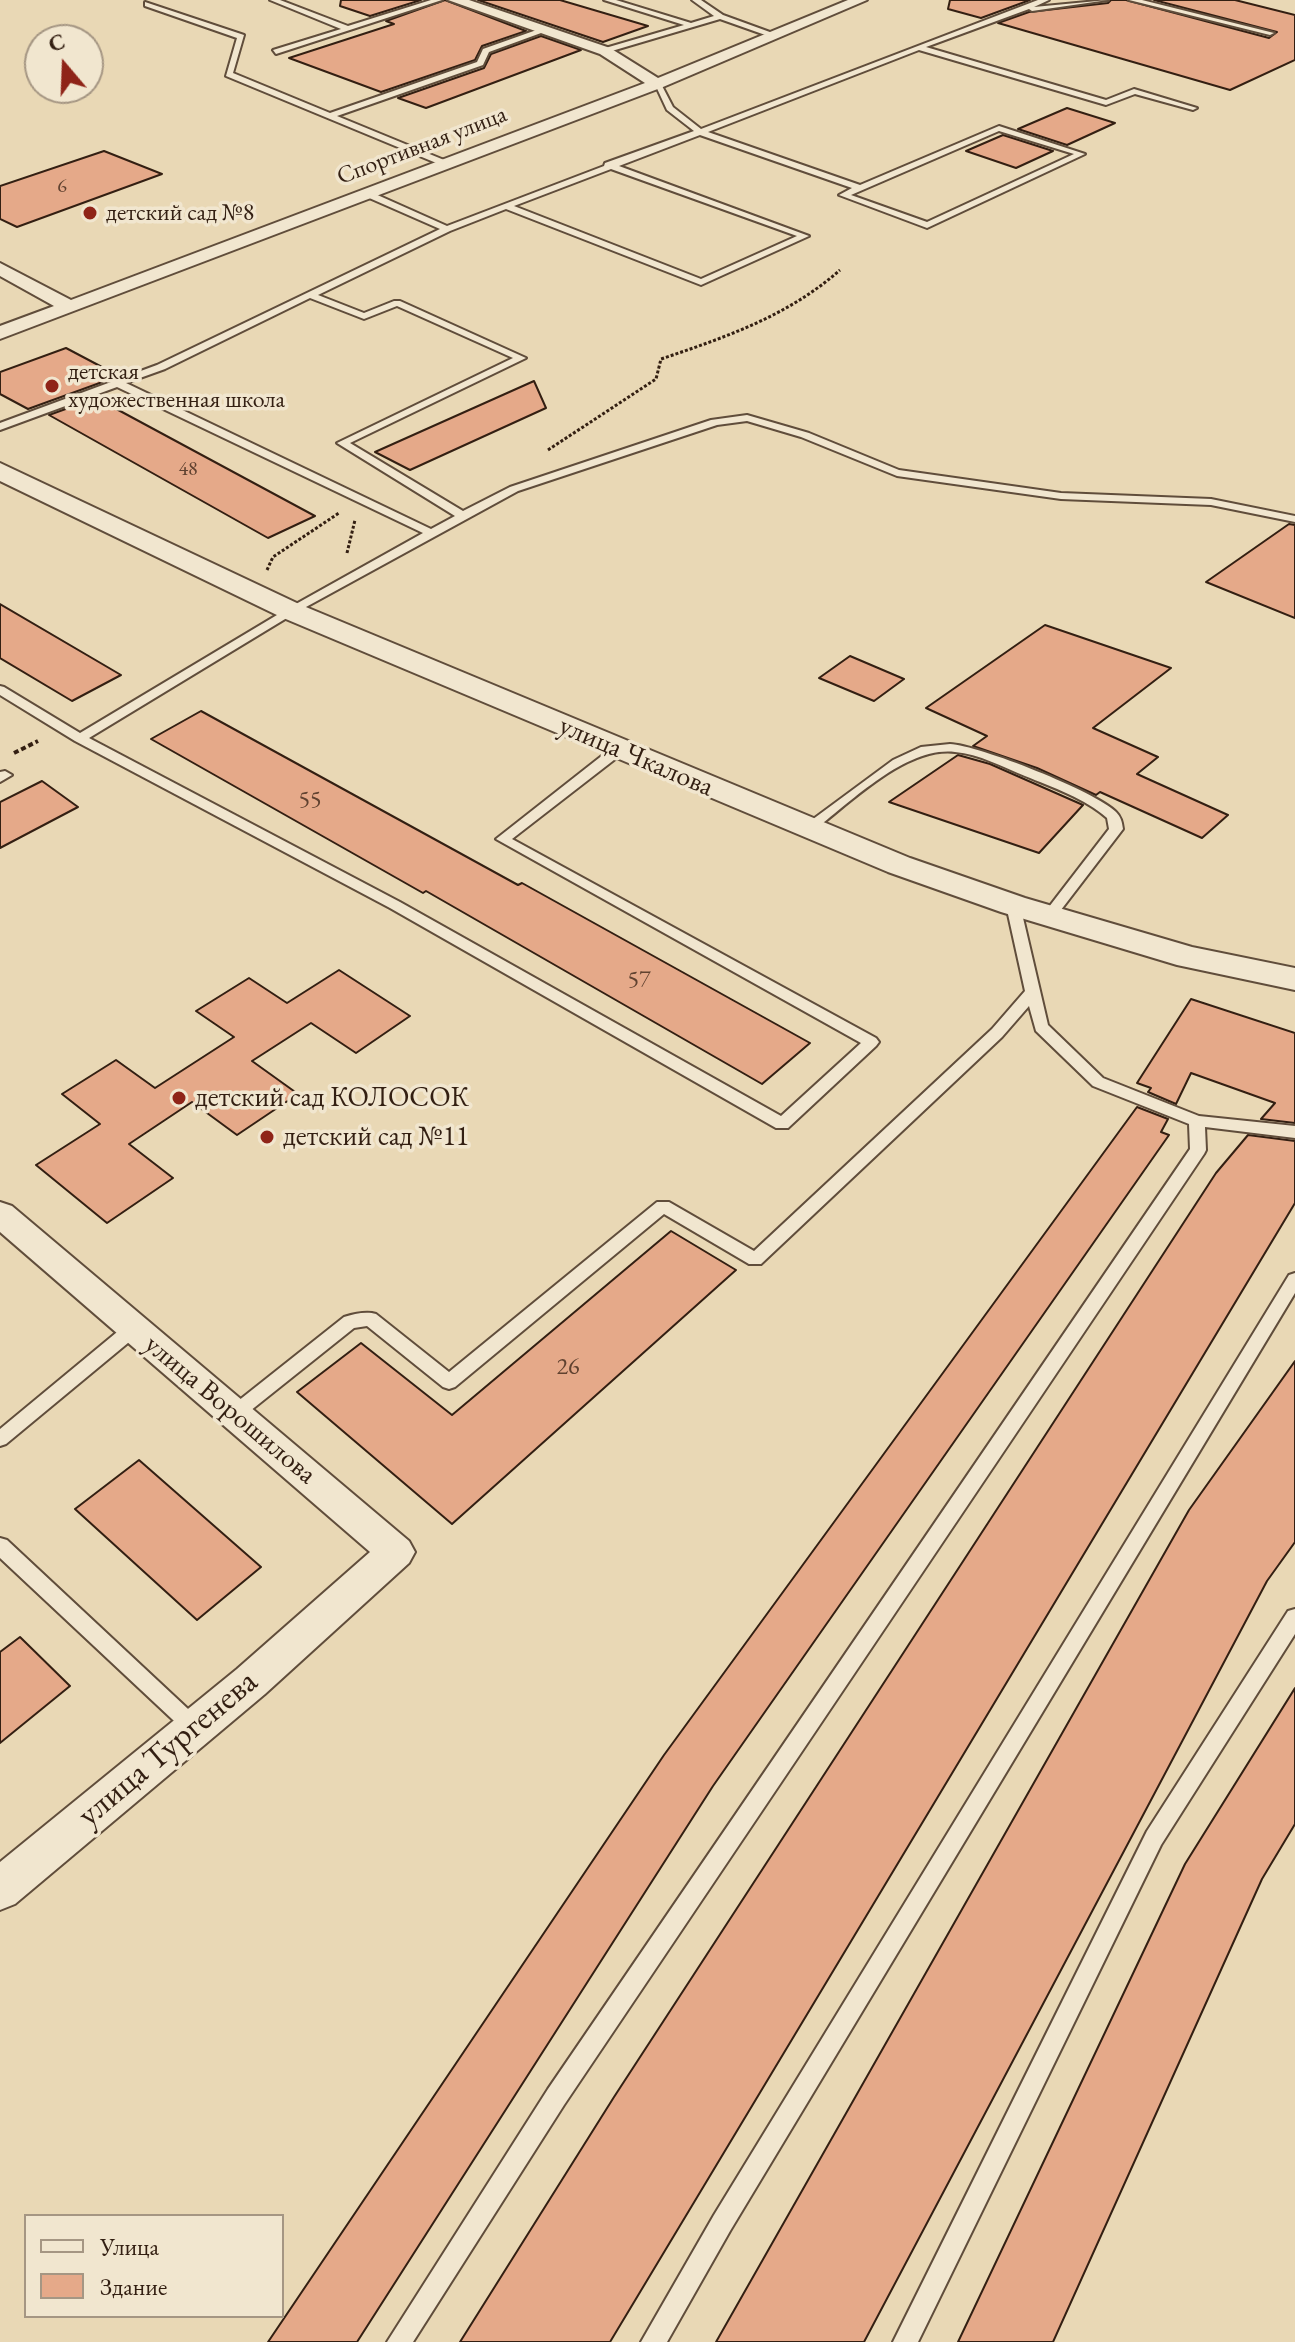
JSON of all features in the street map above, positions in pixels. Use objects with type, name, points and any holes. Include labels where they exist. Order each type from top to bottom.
[{"type":"street","points":[[455,0],[548,29],[605,51],[657,84]]},
{"type":"street","name":"Спортивная улица","points":[[0,333],[657,84],[860,0]]},
{"type":"street","points":[[0,269],[70,307]]},
{"type":"street","name":"улица Чкалова","points":[[0,471],[291,611],[899,865],[1013,905],[1189,957],[1295,979]]},
{"type":"street","name":"улица Ворошилова","points":[[0,1214],[396,1552],[336,1608]]},
{"type":"street","name":"улица Тургенева","points":[[0,1889],[336,1608]]},
{"type":"lane","points":[[274,0],[348,29]]},
{"type":"lane","points":[[276,52],[438,0]]},
{"type":"lane","points":[[608,0],[691,25]]},
{"type":"lane","points":[[696,0],[720,17],[774,35]]},
{"type":"lane","points":[[0,427],[161,367],[447,229],[1045,0]]},
{"type":"lane","points":[[1015,11],[1104,0]]},
{"type":"lane","points":[[1133,0],[1270,33]]},
{"type":"lane","points":[[148,4],[241,37],[229,74],[446,164]]},
{"type":"lane","points":[[605,51],[720,17]]},
{"type":"lane","points":[[329,116],[480,63],[486,51],[548,29]]},
{"type":"lane","points":[[919,47],[1106,103],[1134,91],[1193,108]]},
{"type":"lane","points":[[657,84],[670,108],[700,132],[860,188],[999,128],[1081,154],[927,225],[843,195],[860,188]]},
{"type":"lane","points":[[505,206],[701,282],[805,236],[608,165]]},
{"type":"lane","points":[[370,195],[447,229]]},
{"type":"lane","points":[[310,295],[364,316],[397,303],[521,358],[342,443],[463,516]]},
{"type":"lane","points":[[117,383],[431,533]]},
{"type":"lane","points":[[80,738],[291,611],[514,489],[715,422],[747,418],[805,435],[897,473],[1061,496],[1211,502],[1295,519]]},
{"type":"lane","points":[[0,690],[80,738],[395,905],[782,1124],[871,1042],[503,839],[618,750]]},
{"type":"lane","points":[[808,828],[905,758],[927,750],[957,748],[982,754],[1090,800],[1116,820],[1116,829],[1049,916]]},
{"type":"lane","points":[[1013,905],[1041,1027],[1098,1082],[1197,1121],[1295,1132]]},
{"type":"lane","points":[[234,1414],[350,1322],[370,1319],[449,1382],[663,1206],[755,1260],[997,1033],[1033,992]]},
{"type":"lane","points":[[399,2342],[564,2084],[1198,1150],[1197,1121]]},
{"type":"lane","points":[[653,2342],[722,2223],[1295,1279]]},
{"type":"lane","points":[[0,1439],[134,1328]]},
{"type":"lane","points":[[0,1546],[195,1728]]},
{"type":"lane","points":[[905,2342],[1154,1838],[1295,1617]]},
{"type":"path","points":[[544,453],[656,379],[661,359],[742,331],[822,288],[840,270]]},
{"type":"path","points":[[360,499],[346,556],[360,550]]},
{"type":"path","points":[[258,595],[273,557],[360,499]]},
{"type":"path","points":[[13,754],[65,727]]},
{"type":"building","points":[[341,0],[421,0],[370,16],[340,6]]},
{"type":"building","points":[[445,0],[526,31],[482,46],[475,60],[381,92],[289,58],[394,24],[386,21]]},
{"type":"building","points":[[478,0],[560,0],[648,26],[603,42]]},
{"type":"building","points":[[950,0],[1030,0],[981,18],[948,9]]},
{"type":"building","points":[[1111,0],[1126,0],[1269,38],[1277,32],[1154,0],[1235,0],[1295,15],[1295,60],[1230,90],[998,23],[1029,12],[1108,3]]},
{"type":"building","points":[[541,36],[581,50],[426,108],[398,98],[484,68],[491,54]]},
{"type":"building","points":[[1067,108],[1115,123],[1067,145],[1018,129]]},
{"type":"building","points":[[1003,135],[1053,151],[1016,168],[966,151]]},
{"type":"building","points":[[104,151],[162,174],[17,227],[0,219],[0,186]]},
{"type":"building","name":"детская художественная школа","points":[[66,348],[119,376],[28,409],[0,394],[0,372]]},
{"type":"building","points":[[534,381],[546,408],[410,470],[375,452]]},
{"type":"building","points":[[96,398],[315,516],[268,538],[49,415]]},
{"type":"building","points":[[1289,524],[1295,525],[1295,618],[1206,582]]},
{"type":"building","points":[[0,604],[121,675],[72,701],[0,658]]},
{"type":"building","points":[[1045,625],[1171,668],[1093,728],[1158,757],[1137,774],[1228,815],[1202,838],[1100,792],[1096,795],[1037,768],[973,746],[987,736],[926,708]]},
{"type":"building","points":[[850,656],[904,679],[874,701],[819,678]]},
{"type":"building","points":[[201,711],[518,885],[522,883],[810,1043],[762,1084],[426,891],[423,893],[151,739]]},
{"type":"building","points":[[958,755],[990,764],[1083,805],[1039,853],[889,802]]},
{"type":"building","points":[[42,781],[78,807],[0,848],[0,802]]},
{"type":"building","name":"детский сад КОЛОСОК","points":[[339,970],[410,1016],[356,1053],[311,1023],[252,1061],[298,1094],[237,1135],[192,1102],[129,1144],[173,1178],[107,1223],[36,1165],[100,1124],[62,1094],[116,1060],[155,1088],[234,1037],[196,1011],[249,978],[287,1003]]},
{"type":"building","points":[[1191,999],[1295,1033],[1295,1123],[1261,1119],[1275,1103],[1191,1073],[1176,1104],[1148,1092],[1151,1088],[1137,1083]]},
{"type":"building","points":[[1137,1107],[1168,1119],[1161,1132],[1169,1135],[713,1786],[357,2342],[268,2342],[664,1755]]},
{"type":"building","points":[[1248,1135],[1295,1141],[1295,1203],[610,2342],[460,2342],[614,2097],[1216,1173]]},
{"type":"building","points":[[671,1231],[736,1270],[452,1524],[297,1392],[361,1343],[452,1415]]},
{"type":"building","points":[[1295,1361],[1295,1542],[1267,1581],[864,2342],[716,2342],[1189,1510]]},
{"type":"building","points":[[139,1460],[261,1567],[197,1620],[75,1509]]},
{"type":"building","points":[[20,1637],[70,1686],[0,1743],[0,1652]]},
{"type":"building","points":[[1295,1688],[1295,1824],[1262,1879],[1053,2342],[958,2342],[1185,1864]]},
{"type":"place","name":"детский сад №8","points":[[90,213]]},
{"type":"place","name":"детская художественная школа","points":[[52,386]]},
{"type":"place","name":"детский сад КОЛОСОК","points":[[179,1098]]},
{"type":"place","name":"детский сад №11","points":[[267,1137]]}]
